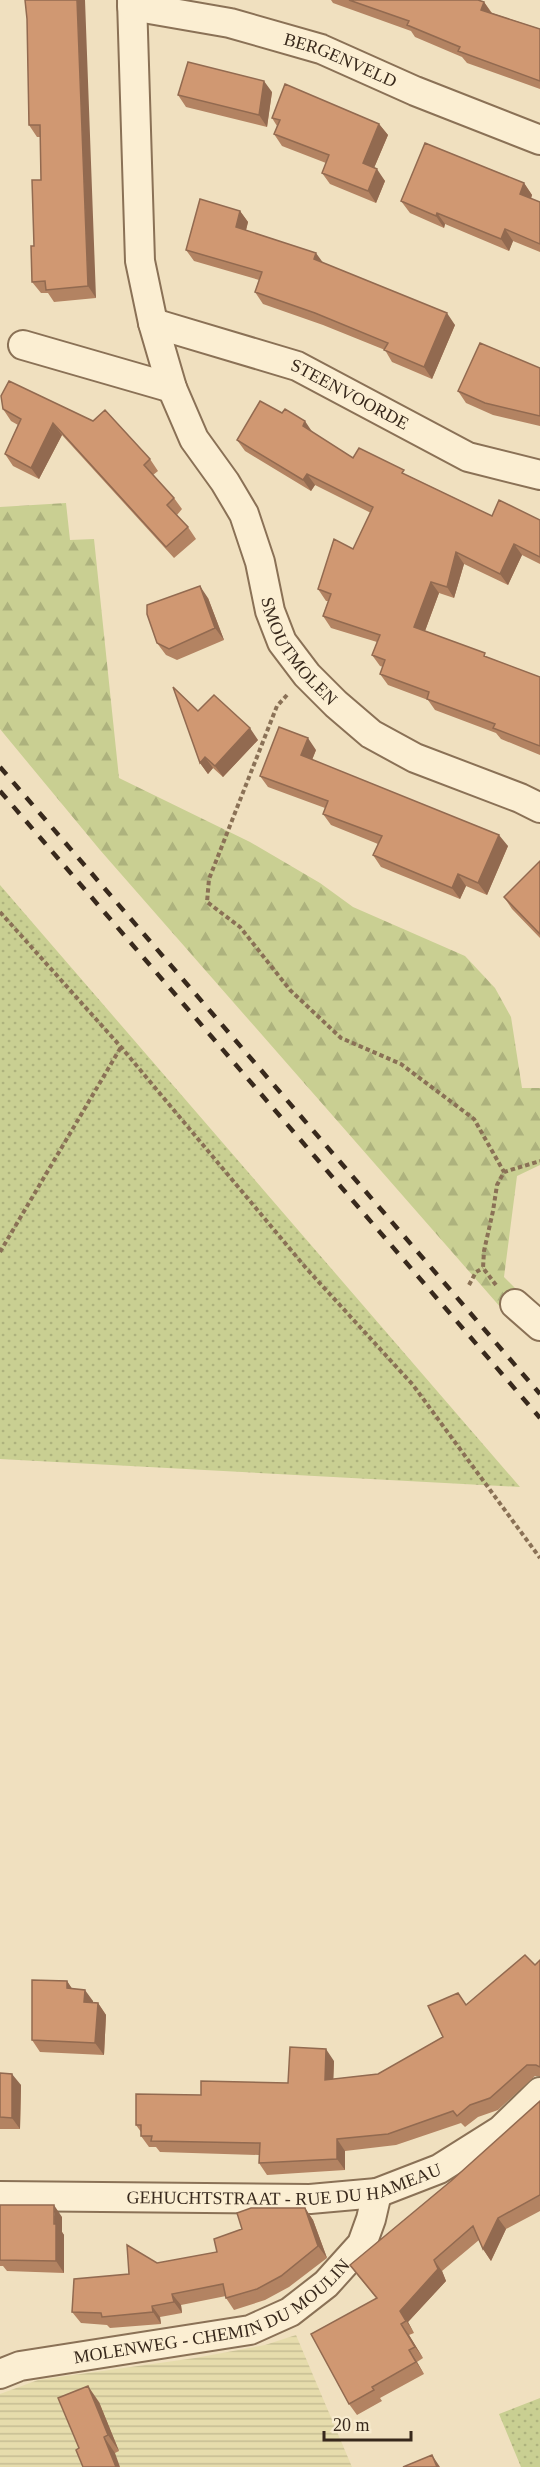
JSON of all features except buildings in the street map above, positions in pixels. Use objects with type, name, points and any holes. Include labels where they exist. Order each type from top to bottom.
[{"type":"street","name":"BERGENVELD","points":[[132,3],[230,22],[321,49],[415,91],[540,140]]},
{"type":"street","points":[[132,3],[140,261],[153,323],[172,388]]},
{"type":"street","name":"STEENVOORDE","points":[[153,323],[297,366],[468,457],[540,475]]},
{"type":"street","points":[[23,345],[172,388]]},
{"type":"street","name":"SMOUTMOLEN","points":[[172,388],[194,439],[225,482],[244,514],[260,561],[270,611],[282,642],[307,675],[371,734],[415,758],[520,798],[540,808]]},
{"type":"street","points":[[515,1304],[540,1326]]},
{"type":"street","name":"GEHUCHTSTRAAT - RUE DU HAMEAU","points":[[0,2196],[310,2199],[377,2193],[439,2169],[501,2130],[540,2092]]},
{"type":"street","name":"MOLENWEG - CHEMIN DU MOULIN","points":[[0,2374],[20,2366],[250,2330],[290,2312],[326,2284],[362,2244],[377,2193]]},
{"type":"path","points":[[307,675],[277,706],[209,879],[207,903],[240,927],[290,990],[341,1038],[401,1064],[474,1119],[504,1172]]},
{"type":"path","points":[[0,912],[121,1047],[306,1268],[413,1385],[540,1558]]},
{"type":"path","points":[[0,1252],[121,1047]]},
{"type":"path","points":[[469,1285],[476,1272],[483,1268],[484,1251],[494,1211],[496,1185],[504,1172],[540,1161]]},
{"type":"shaded area","points":[[296,2335],[352,2467],[0,2467],[0,2394],[38,2380],[195,2358],[265,2345]]},
{"type":"green space","points":[[66,503],[70,540],[94,539],[119,778],[250,842],[320,883],[353,907],[465,956],[495,988],[511,1017],[522,1088],[540,1088],[540,1165],[517,1176],[504,1277],[527,1300],[509,1317],[100,850],[0,729],[0,507]]},
{"type":"green space","points":[[0,885],[520,1487],[0,1459]]},
{"type":"green space","points":[[540,2398],[540,2467],[521,2467],[499,2414]]},
{"type":"railway","points":[[0,767],[540,1394]]},
{"type":"railway","points":[[0,791],[540,1418]]}]
